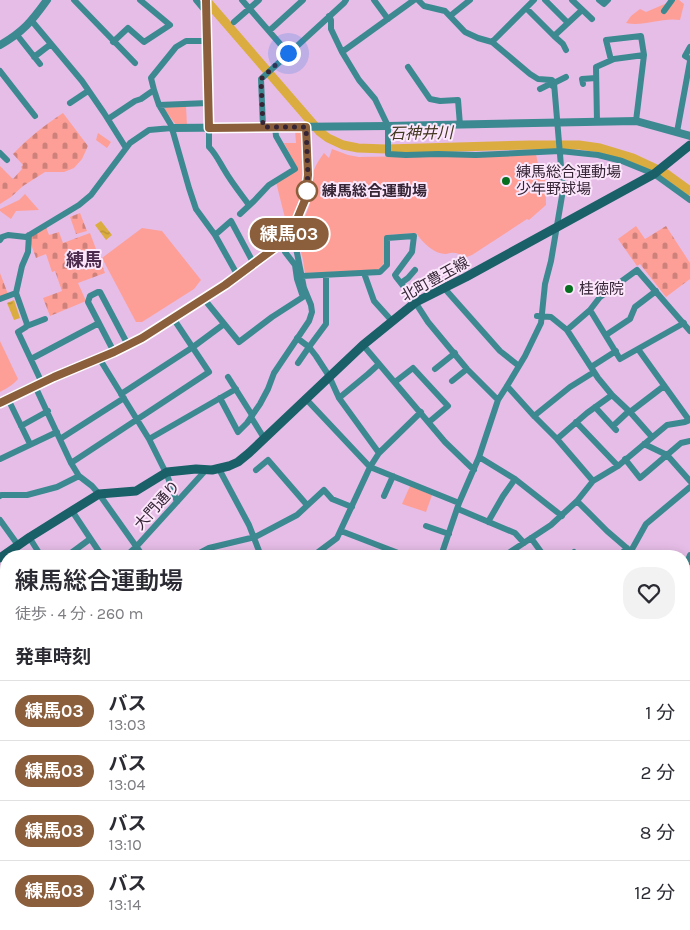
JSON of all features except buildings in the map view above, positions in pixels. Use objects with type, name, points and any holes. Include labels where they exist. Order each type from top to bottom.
[{"type":"main road","name":"北町豊玉線","points":[[166,472],[186,469],[212,470],[238,462],[363,345],[416,302],[654,174],[690,145]]},
{"type":"main road","points":[[11,550],[99,494],[136,491],[166,472]]},
{"type":"street","points":[[0,45],[17,35],[47,0]]},
{"type":"street","points":[[74,0],[135,63]]},
{"type":"street","points":[[113,42],[128,28],[144,42],[170,25],[140,0]]},
{"type":"street","points":[[196,0],[206,12]]},
{"type":"street","points":[[206,0],[209,147],[215,153],[237,190],[249,205]]},
{"type":"street","points":[[242,0],[288,53]]},
{"type":"street","points":[[234,22],[259,0]]},
{"type":"street","points":[[269,31],[303,0]]},
{"type":"street","points":[[263,127],[261,79],[346,0]]},
{"type":"street","points":[[374,0],[388,19]]},
{"type":"street","points":[[342,52],[417,0],[424,6],[445,11],[466,32],[492,42],[530,74],[538,79],[552,80],[554,85],[563,190],[539,316],[541,323],[526,356],[498,400],[479,457],[458,506],[443,550]]},
{"type":"street","points":[[450,16],[470,0]]},
{"type":"street","points":[[492,42],[534,0]]},
{"type":"street","points":[[545,0],[568,23]]},
{"type":"street","points":[[572,0],[592,19]]},
{"type":"street","points":[[599,0],[604,4],[608,0]]},
{"type":"street","points":[[664,11],[672,0]]},
{"type":"street","points":[[526,8],[563,44],[566,50]]},
{"type":"street","points":[[554,36],[582,10]]},
{"type":"street","points":[[329,16],[331,29],[342,52],[359,80],[375,98],[388,126],[388,154],[476,155],[560,150],[598,155],[622,161],[654,174],[690,200]]},
{"type":"street","points":[[31,20],[74,71],[126,148]]},
{"type":"street","points":[[17,35],[40,64]]},
{"type":"street","points":[[611,60],[606,40],[641,36],[644,55],[636,121]]},
{"type":"street","points":[[207,41],[186,40],[176,47],[151,78],[159,105],[172,128],[196,209],[238,276]]},
{"type":"street","points":[[34,57],[51,44]]},
{"type":"street","points":[[677,132],[690,60],[685,56],[690,47]]},
{"type":"street","points":[[597,122],[596,67],[611,60],[644,55]]},
{"type":"street","points":[[408,67],[430,99],[440,101],[458,100],[460,124]]},
{"type":"street","points":[[0,70],[35,116]]},
{"type":"street","points":[[540,89],[550,84],[554,85],[566,77]]},
{"type":"street","points":[[583,84],[582,79],[596,78]]},
{"type":"street","points":[[70,103],[88,91]]},
{"type":"street","points":[[108,119],[151,92]]},
{"type":"street","points":[[159,105],[208,103]]},
{"type":"street","points":[[1,238],[8,235],[26,237],[86,199],[100,184],[126,148],[149,130],[172,128],[636,121],[690,136]]},
{"type":"street","points":[[240,214],[269,185],[295,169],[276,136],[275,127]]},
{"type":"street","points":[[204,299],[239,342],[272,317],[304,297],[297,279],[295,266],[285,252],[299,217],[306,192],[308,175],[307,127]]},
{"type":"street","points":[[0,153],[7,160]]},
{"type":"street","points":[[214,235],[231,221],[254,264]]},
{"type":"street","points":[[26,326],[27,323],[16,293],[22,266],[28,252],[29,235]]},
{"type":"street","points":[[302,276],[380,272],[387,265],[387,238],[414,236],[412,252],[395,274],[428,322],[467,369],[498,400]]},
{"type":"street","points":[[0,403],[142,338],[204,299],[288,241]]},
{"type":"street","points":[[220,398],[238,432],[252,416],[268,389],[274,372],[305,328],[312,312],[296,249],[288,241]]},
{"type":"street","points":[[401,283],[415,270]]},
{"type":"street","points":[[567,330],[590,310],[600,297],[637,270],[690,330]]},
{"type":"street","points":[[364,273],[374,301],[392,322]]},
{"type":"street","points":[[298,363],[326,324],[326,276]]},
{"type":"street","points":[[444,288],[500,351],[519,366]]},
{"type":"street","points":[[606,335],[630,319],[636,307],[656,291]]},
{"type":"street","points":[[114,352],[88,302],[90,296],[98,292],[100,292],[128,345]]},
{"type":"street","points":[[0,299],[16,293]]},
{"type":"street","points":[[590,310],[620,359],[684,323]]},
{"type":"street","points":[[539,316],[551,317],[567,330],[612,395],[652,437]]},
{"type":"street","points":[[71,463],[209,372],[173,318]]},
{"type":"street","points":[[45,319],[26,326],[18,332],[31,359],[48,412],[71,463],[79,476],[99,494],[138,550]]},
{"type":"street","points":[[31,359],[99,323]]},
{"type":"street","points":[[60,439],[224,324]]},
{"type":"street","points":[[297,338],[309,347],[329,376],[339,398],[379,453]]},
{"type":"street","points":[[363,345],[445,442],[474,470]]},
{"type":"street","points":[[513,550],[551,525],[577,501],[593,481],[618,466],[667,425],[690,420],[638,349]]},
{"type":"street","points":[[534,416],[616,351]]},
{"type":"street","points":[[435,369],[455,353]]},
{"type":"street","points":[[98,358],[149,438],[166,472],[177,502]]},
{"type":"street","points":[[339,398],[379,364]]},
{"type":"street","points":[[395,382],[413,368],[448,406],[429,422]]},
{"type":"street","points":[[452,381],[467,369]]},
{"type":"street","points":[[228,376],[264,438]]},
{"type":"street","points":[[508,386],[593,481]]},
{"type":"street","points":[[595,407],[615,428],[629,411],[664,386]]},
{"type":"street","points":[[149,438],[236,389]]},
{"type":"street","points":[[557,439],[612,395]]},
{"type":"street","points":[[8,399],[30,444]]},
{"type":"street","points":[[306,399],[370,467],[515,533],[524,543]]},
{"type":"street","points":[[21,426],[48,412]]},
{"type":"street","points":[[320,550],[337,538],[370,467],[379,453],[421,412]]},
{"type":"street","points":[[576,422],[618,466]]},
{"type":"street","points":[[0,459],[57,432]]},
{"type":"street","points":[[625,460],[640,478],[681,444],[690,441]]},
{"type":"street","points":[[644,444],[667,455],[690,481]]},
{"type":"street","points":[[479,457],[515,479],[562,516]]},
{"type":"street","points":[[256,470],[268,460],[307,505]]},
{"type":"street","points":[[219,468],[255,537],[259,550]]},
{"type":"street","name":"大門通り","points":[[133,550],[205,469]]},
{"type":"street","points":[[0,496],[27,495],[57,488],[79,476]]},
{"type":"street","points":[[384,496],[393,476]]},
{"type":"street","points":[[488,522],[502,496],[515,479]]},
{"type":"street","points":[[577,501],[629,550],[646,524],[690,486]]},
{"type":"street","points":[[216,550],[255,537],[297,515],[324,490],[332,499],[352,507]]},
{"type":"street","points":[[72,511],[98,550]]},
{"type":"street","points":[[0,520],[18,545]]},
{"type":"street","points":[[426,526],[449,534]]},
{"type":"street","points":[[341,531],[389,550]]},
{"type":"street","points":[[29,537],[38,550]]},
{"type":"street","points":[[532,538],[540,550]]},
{"type":"street","points":[[75,550],[90,539]]},
{"type":"green space","points":[[674,0],[679,0],[684,4],[680,20],[673,19],[639,24],[626,23],[640,9],[646,12]]},
{"type":"green space","points":[[186,106],[187,126],[176,125],[165,110],[165,107]]},
{"type":"green space","points":[[63,113],[88,146],[82,159],[74,168],[64,172],[45,172],[0,204],[0,166],[13,179],[22,169],[23,165],[13,154],[37,132]]},
{"type":"green space","points":[[295,130],[301,131],[301,193],[298,205],[287,226],[276,182],[298,169],[284,143],[296,143]]},
{"type":"green space","points":[[98,133],[111,142],[107,148],[96,140]]},
{"type":"green space","name":"練馬総合運動場","points":[[332,149],[359,157],[536,154],[539,169],[545,168],[546,205],[529,220],[527,219],[472,255],[464,258],[456,253],[442,254],[433,250],[416,233],[386,235],[384,263],[378,270],[305,273],[300,250],[291,240],[308,209],[312,195],[315,168],[324,153],[329,158]]},
{"type":"green space","points":[[25,194],[39,210],[16,211],[11,219],[0,211],[0,209],[19,200]]},
{"type":"green space","points":[[80,213],[87,231],[76,234],[70,217]]},
{"type":"green space","points":[[636,226],[645,239],[666,226],[690,263],[690,279],[666,297],[640,264],[637,266],[618,239]]},
{"type":"green space","points":[[46,227],[49,235],[59,232],[63,243],[90,233],[105,273],[78,283],[86,301],[50,316],[43,298],[62,291],[55,271],[52,272],[46,254],[36,258],[31,244],[32,236]]},
{"type":"green space","points":[[142,228],[162,231],[201,280],[194,289],[142,322],[136,322],[102,258]]},
{"type":"green space","points":[[0,273],[8,294],[0,297]]},
{"type":"green space","points":[[0,341],[18,379],[0,392]]},
{"type":"green space","points":[[410,486],[432,495],[426,512],[402,504]]},
{"type":"water","points":[[101,221],[112,235],[106,240],[95,225]]},
{"type":"water","points":[[14,300],[20,318],[14,320],[7,303]]},
{"type":"waterway","name":"石神井川","points":[[206,0],[320,132],[343,145],[358,148],[386,149],[579,145],[600,148],[633,158],[665,173],[690,191]]},
{"type":"bus line","name":"練馬03","points":[[0,403],[54,377],[114,352],[147,335],[225,285],[274,249],[285,239],[299,217],[305,200],[308,175],[306,127],[209,128],[206,0]]},
{"type":"place","name":"練馬総合運動場 少年野球場","points":[[506,181]]},
{"type":"place","name":"練馬総合運動場","points":[[307,191]]},
{"type":"place","name":"桂徳院","points":[[569,289]]},
{"type":"district","name":"練馬","points":[[84,260]]},
{"type":"route","points":[[288,53],[261,79],[263,127],[306,127],[307,191]]}]
